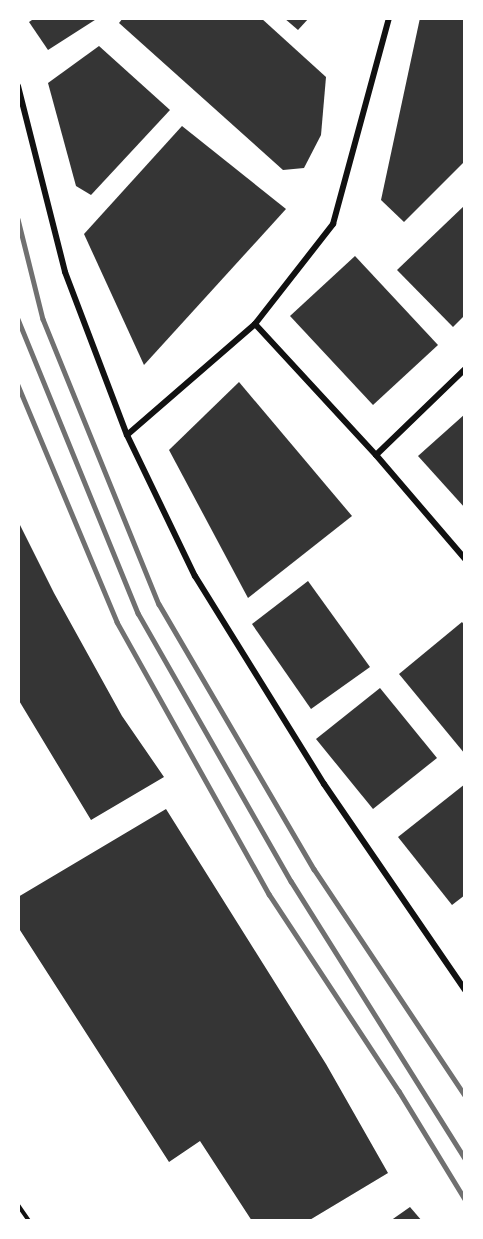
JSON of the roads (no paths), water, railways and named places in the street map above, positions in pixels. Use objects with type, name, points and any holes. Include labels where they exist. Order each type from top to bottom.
[{"type":"street","points":[[127,435],[255,324],[333,225],[389,18]]},
{"type":"street","points":[[18,86],[65,272],[127,435],[195,576],[324,784],[465,990]]},
{"type":"street","points":[[255,324],[376,455],[465,559]]},
{"type":"street","points":[[376,455],[465,369]]},
{"type":"railway","points":[[18,219],[43,319],[159,604],[314,869],[465,1095]]},
{"type":"railway","points":[[18,319],[138,613],[291,881],[465,1158]]},
{"type":"railway","points":[[18,385],[117,622],[269,894],[399,1091],[465,1199]]}]
